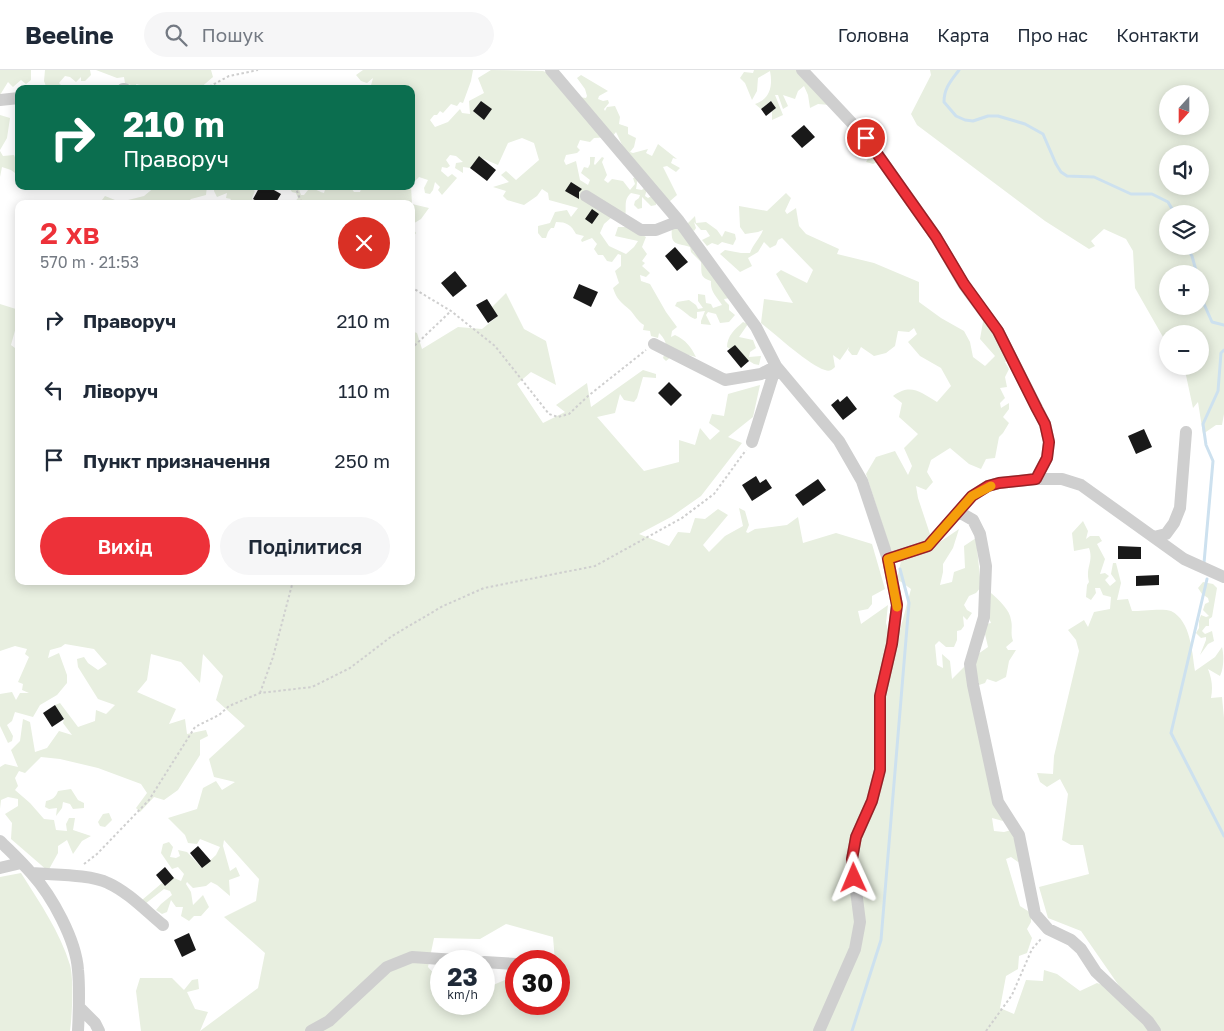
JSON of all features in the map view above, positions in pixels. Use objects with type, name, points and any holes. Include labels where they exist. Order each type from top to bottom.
[{"type":"street","points":[[551,70],[679,221],[756,327],[776,366],[839,441],[862,481],[888,559],[897,605],[892,644],[880,696],[880,770],[872,801],[856,837],[852,859],[860,922],[855,949],[819,1031]]},
{"type":"street","points":[[802,70],[866,138],[936,237],[964,284],[998,331],[1045,424],[1049,442],[1047,458],[1036,479]]},
{"type":"street","points":[[0,100],[15,98]]},
{"type":"street","points":[[586,196],[641,230],[656,230],[679,221]]},
{"type":"street","points":[[654,344],[725,380],[761,374],[776,366]]},
{"type":"street","points":[[752,442],[776,366]]},
{"type":"street","points":[[1154,537],[1166,534],[1174,523],[1180,508],[1186,432]]},
{"type":"street","points":[[888,559],[928,546],[972,496],[988,486],[1036,479],[1062,479],[1081,485],[1184,559],[1224,577]]},
{"type":"street","points":[[959,512],[973,520],[980,534],[986,566],[984,617],[970,664],[998,802],[1019,835],[1035,914],[1048,929],[1072,940],[1081,949],[1096,972],[1148,1021],[1156,1031]]},
{"type":"street","points":[[0,841],[32,873],[48,894],[71,941],[78,968],[80,1007],[78,1031]]},
{"type":"street","points":[[0,868],[21,863]]},
{"type":"street","points":[[32,873],[98,879],[109,883],[125,893],[163,925]]},
{"type":"street","points":[[311,1031],[328,1021],[387,967],[412,957],[430,958]]},
{"type":"street","points":[[80,1007],[95,1023],[99,1031]]},
{"type":"path","points":[[212,85],[229,76],[258,70]]},
{"type":"path","points":[[415,289],[451,310],[495,346],[549,414],[558,417],[569,414],[588,396],[654,344]]},
{"type":"path","points":[[415,345],[451,310]]},
{"type":"path","points":[[81,867],[97,854],[149,800],[195,727],[219,715],[230,706],[260,693],[312,687],[350,668],[392,636],[443,606],[484,588],[595,566],[682,518],[714,494],[752,442]]},
{"type":"path","points":[[260,693],[273,657],[292,585]]},
{"type":"path","points":[[986,1031],[1012,995],[1032,949],[1048,929]]},
{"type":"green space","points":[[0,70],[31,70],[31,80],[26,84],[21,80],[13,87],[8,82],[0,95]]},
{"type":"green space","points":[[45,70],[90,70],[91,75],[85,81],[81,81],[81,77],[76,82],[70,77],[65,76],[59,83],[61,85],[46,85]]},
{"type":"green space","points":[[96,70],[211,70],[213,77],[204,85],[131,85],[125,83],[124,77],[117,78]]},
{"type":"green space","points":[[363,70],[473,70],[463,103],[460,102],[457,106],[451,104],[443,113],[440,111],[437,115],[434,115],[430,120],[435,127],[448,122],[460,109],[462,113],[470,114],[469,101],[484,93],[478,78],[491,70],[543,71],[551,74],[571,96],[586,98],[587,96],[585,89],[577,78],[581,75],[608,91],[599,96],[598,99],[608,100],[609,103],[604,109],[605,111],[607,107],[615,106],[620,117],[619,124],[628,127],[628,134],[636,138],[634,147],[630,152],[648,149],[646,153],[652,156],[658,144],[677,159],[673,158],[671,163],[680,168],[676,172],[667,166],[663,167],[677,195],[669,202],[624,149],[616,132],[612,137],[594,138],[590,142],[580,140],[577,147],[580,150],[577,153],[566,155],[564,161],[566,165],[576,161],[580,180],[588,185],[590,180],[581,173],[584,167],[588,168],[590,157],[595,157],[595,165],[602,157],[604,158],[602,162],[607,175],[604,180],[608,183],[612,179],[623,181],[630,190],[635,184],[633,178],[638,177],[636,189],[642,190],[646,186],[645,196],[648,198],[653,195],[656,199],[656,205],[651,206],[642,197],[642,208],[638,209],[634,205],[640,195],[631,193],[626,201],[625,217],[612,217],[604,224],[600,233],[609,246],[626,254],[638,241],[615,236],[618,227],[628,227],[646,237],[642,247],[647,254],[642,261],[645,263],[642,266],[650,273],[646,277],[640,275],[641,281],[650,284],[677,327],[672,331],[671,337],[675,335],[682,339],[696,357],[677,352],[666,361],[663,358],[666,345],[662,336],[659,333],[658,338],[651,336],[650,331],[643,330],[644,325],[618,298],[613,288],[619,283],[615,271],[621,266],[621,255],[618,254],[612,262],[607,261],[603,255],[598,255],[594,249],[597,244],[592,238],[582,242],[581,240],[584,236],[576,234],[566,223],[556,222],[546,238],[542,238],[538,233],[538,226],[550,223],[555,212],[567,210],[571,217],[578,208],[549,200],[548,193],[542,189],[537,196],[524,205],[507,200],[503,196],[506,191],[493,187],[509,182],[501,175],[506,171],[516,180],[539,160],[534,143],[522,138],[508,143],[498,165],[479,157],[470,168],[463,167],[463,173],[455,168],[456,163],[463,162],[456,156],[450,155],[446,160],[450,166],[447,168],[442,167],[441,171],[448,177],[452,174],[457,178],[442,195],[438,190],[440,187],[435,182],[430,194],[425,193],[424,188],[428,180],[419,177],[415,181],[415,85],[371,85],[373,78],[367,83],[361,81],[356,75]]},
{"type":"green space","points":[[754,70],[798,70],[830,105],[818,104],[810,108],[804,86],[798,91],[795,99],[783,95],[788,106],[783,109],[778,95],[775,95],[783,115],[772,120],[772,111],[776,108],[771,101],[761,109],[755,104],[764,99],[771,87],[770,71],[758,78],[757,91],[752,100],[745,83],[740,78],[744,72],[753,73]]},
{"type":"green space","points":[[930,70],[1224,70],[1224,414],[1222,425],[1216,425],[1203,434],[1198,402],[1193,408],[1186,375],[1209,375],[1209,325],[1159,325],[1159,330],[1135,288],[1133,251],[1126,239],[1104,229],[1091,241],[1095,246],[1089,249],[1045,221],[917,125],[911,114],[931,75]]},
{"type":"green space","points":[[0,115],[10,118],[7,138],[0,150]]},
{"type":"green space","points":[[858,135],[878,162],[873,164],[866,162],[869,157],[865,153],[861,156],[856,150],[854,137]]},
{"type":"green space","points":[[0,151],[3,156],[14,155],[15,173],[2,167],[0,177]]},
{"type":"green space","points":[[151,190],[207,190],[206,195],[190,200],[128,200],[144,196]]},
{"type":"green space","points":[[291,190],[299,190],[301,195],[304,195],[308,190],[316,190],[324,193],[325,190],[353,190],[354,192],[360,192],[361,190],[411,190],[412,200],[296,200],[298,198],[296,193]]},
{"type":"green space","points":[[214,191],[255,191],[253,200],[230,200],[226,198],[227,193],[217,197]]},
{"type":"green space","points":[[786,193],[791,198],[785,211],[787,214],[796,208],[799,226],[806,234],[839,249],[837,254],[874,263],[919,282],[919,302],[941,318],[964,331],[970,342],[973,357],[985,366],[995,356],[980,339],[984,316],[1009,359],[1005,362],[1009,369],[1005,377],[1007,387],[1000,388],[1005,398],[1000,403],[1001,408],[1009,403],[1009,409],[1003,417],[1009,423],[999,437],[995,458],[986,459],[981,469],[969,464],[950,448],[931,460],[927,472],[933,482],[926,490],[916,486],[918,498],[934,546],[959,529],[953,548],[943,564],[940,585],[952,582],[954,572],[965,568],[964,546],[976,538],[981,587],[976,593],[969,596],[964,605],[972,613],[967,620],[963,616],[964,626],[961,630],[957,631],[957,640],[954,647],[946,647],[939,641],[935,645],[937,665],[943,668],[942,654],[950,661],[952,679],[966,665],[1003,821],[992,818],[994,831],[1004,832],[1015,829],[1023,859],[1018,862],[1011,857],[1006,859],[1020,906],[1031,913],[1031,922],[1027,929],[1032,938],[1027,953],[1019,956],[1018,969],[1006,976],[1000,1008],[1014,1014],[1026,980],[1043,981],[1044,970],[1057,974],[1080,991],[1097,983],[1124,993],[1081,931],[1048,918],[1039,887],[1089,874],[1083,845],[1071,845],[1062,840],[1068,794],[1060,779],[1047,787],[1040,782],[1037,773],[1053,774],[1054,756],[1079,651],[1076,640],[1068,630],[1084,620],[1088,627],[1094,612],[1110,609],[1111,597],[1103,595],[1100,588],[1095,588],[1096,593],[1091,600],[1086,597],[1089,582],[1089,548],[1074,551],[1072,533],[1083,521],[1088,531],[1086,539],[1090,536],[1099,536],[1102,541],[1097,544],[1105,559],[1100,574],[1105,573],[1109,576],[1105,580],[1110,586],[1116,581],[1111,574],[1113,563],[1116,563],[1121,583],[1117,600],[1128,599],[1132,611],[1168,610],[1178,616],[1187,629],[1195,671],[1215,657],[1222,647],[1223,662],[1220,676],[1208,669],[1212,684],[1211,698],[1222,697],[1224,718],[1224,1031],[200,1031],[258,988],[265,953],[224,917],[256,901],[259,879],[224,840],[223,846],[230,871],[236,867],[240,876],[229,880],[230,896],[211,882],[206,886],[193,888],[187,882],[193,905],[203,895],[209,907],[201,916],[194,916],[189,921],[181,916],[183,907],[176,907],[171,900],[167,912],[162,914],[156,910],[172,895],[170,891],[164,889],[145,904],[142,900],[162,883],[165,886],[174,878],[181,881],[184,874],[178,867],[172,869],[161,853],[163,844],[169,842],[173,847],[170,857],[176,858],[180,856],[178,850],[187,852],[202,868],[216,855],[220,847],[200,839],[197,844],[188,843],[185,835],[168,818],[197,809],[203,788],[216,781],[222,790],[235,782],[214,777],[209,759],[245,726],[216,700],[223,676],[203,654],[200,683],[181,662],[151,654],[147,680],[137,692],[176,709],[169,724],[185,719],[187,734],[206,730],[208,736],[200,740],[200,755],[178,790],[164,800],[154,797],[140,812],[136,808],[147,793],[141,784],[98,768],[60,759],[41,757],[25,773],[19,771],[15,778],[18,786],[15,790],[44,819],[54,820],[56,830],[67,831],[66,824],[69,818],[75,818],[73,830],[91,836],[82,841],[73,854],[67,840],[58,846],[58,853],[48,871],[11,839],[12,823],[5,814],[18,806],[18,799],[8,797],[1,800],[0,809],[0,767],[5,764],[18,767],[11,750],[20,741],[23,719],[30,722],[35,752],[47,748],[59,731],[72,735],[63,723],[64,719],[55,705],[60,703],[78,727],[95,721],[96,710],[106,714],[115,705],[98,699],[78,667],[77,659],[84,657],[88,663],[98,670],[107,664],[94,649],[65,644],[50,650],[48,658],[59,653],[67,675],[67,683],[57,695],[40,705],[33,717],[15,712],[12,721],[7,725],[13,736],[12,741],[8,743],[0,726],[0,694],[12,692],[16,700],[20,693],[29,693],[22,690],[23,684],[18,682],[29,657],[25,654],[27,649],[15,646],[0,651],[0,304],[15,309],[15,330],[11,345],[15,348],[15,585],[415,585],[415,332],[417,333],[422,349],[458,327],[482,329],[498,316],[492,307],[506,293],[524,329],[546,341],[556,385],[531,372],[517,384],[543,423],[565,412],[556,405],[587,383],[591,407],[643,370],[656,374],[656,378],[643,377],[634,402],[624,400],[620,394],[615,413],[597,417],[644,471],[679,462],[679,440],[695,445],[700,428],[710,440],[720,431],[709,423],[712,414],[724,416],[728,394],[760,385],[753,417],[728,437],[742,443],[701,496],[671,517],[639,534],[669,546],[678,532],[690,533],[695,518],[705,519],[718,509],[728,515],[703,545],[709,552],[725,536],[743,526],[739,508],[745,511],[749,525],[746,532],[748,533],[755,529],[787,525],[798,517],[803,543],[836,533],[872,544],[885,589],[872,596],[872,604],[868,609],[858,611],[861,624],[888,605],[886,623],[889,632],[900,630],[911,589],[897,579],[901,561],[890,548],[866,474],[876,457],[895,451],[908,475],[912,466],[904,448],[918,434],[899,417],[902,403],[893,396],[905,390],[915,390],[937,402],[951,386],[941,368],[920,356],[908,342],[917,334],[914,328],[909,332],[898,331],[895,346],[886,353],[874,356],[861,347],[857,355],[852,355],[848,350],[849,347],[840,360],[833,355],[835,367],[832,370],[828,371],[819,367],[802,356],[761,323],[764,299],[793,303],[776,274],[781,270],[807,283],[813,270],[782,238],[778,240],[776,245],[770,248],[764,242],[758,252],[748,258],[752,266],[740,272],[720,254],[725,250],[750,253],[763,230],[745,234],[740,227],[739,206],[767,211]],"holes":[[[506,924],[553,937],[554,950],[570,950],[570,1015],[505,1015],[505,980],[495,984],[495,1015],[430,1015],[430,969],[428,967],[434,938],[480,939]]]},
{"type":"green space","points":[[105,196],[115,200],[102,200]]},
{"type":"green space","points":[[415,205],[429,208],[421,219],[415,223]]},
{"type":"green space","points":[[695,216],[696,223],[706,222],[717,230],[722,237],[725,231],[735,234],[736,239],[733,245],[722,242],[718,245],[712,243],[707,246],[702,240],[710,236],[706,230],[701,230],[694,222],[696,228],[694,231],[686,225]]},
{"type":"green space","points":[[678,226],[693,244],[693,251],[702,260],[730,298],[724,299],[729,305],[729,310],[735,315],[729,322],[720,323],[716,314],[708,312],[706,315],[711,325],[701,324],[705,311],[697,312],[697,318],[695,319],[675,306],[677,302],[689,300],[698,309],[703,308],[698,301],[698,294],[705,295],[706,303],[711,304],[713,308],[722,305],[713,291],[711,281],[703,276],[701,262],[691,252],[690,247],[673,241],[672,228]]},
{"type":"green space","points":[[743,322],[748,324],[739,337],[753,340],[756,348],[750,352],[749,357],[761,356],[759,365],[754,364],[727,347],[730,336]]},
{"type":"green space","points":[[1203,582],[1213,584],[1217,588],[1209,626],[1206,626],[1202,631],[1205,634],[1212,631],[1214,641],[1208,644],[1200,655],[1206,637],[1201,638],[1196,633],[1199,628],[1201,615],[1209,616],[1203,610],[1205,604],[1209,602],[1208,598],[1198,588]]},
{"type":"green space","points":[[991,593],[1009,613],[1012,623],[1013,641],[1006,647],[1008,650],[1016,650],[1009,661],[1006,677],[996,682],[987,679],[985,683],[979,685],[974,664],[978,654],[988,647],[985,634],[986,624],[991,623],[988,616],[987,598]]},
{"type":"green space","points":[[71,789],[78,800],[84,803],[84,808],[73,809],[70,804],[63,802],[62,808],[56,816],[57,808],[49,809],[45,807],[46,801],[54,798],[58,791]]},
{"type":"green space","points":[[109,813],[112,820],[105,827],[100,826],[98,822],[103,814]]},
{"type":"green space","points":[[21,873],[55,929],[70,965],[72,1008],[70,1031],[0,1031],[0,877]]},
{"type":"green space","points":[[140,978],[172,978],[184,990],[192,980],[198,979],[199,989],[187,992],[195,1009],[208,1012],[200,1031],[141,1031],[136,991]]},
{"type":"building","points":[[481,101],[492,109],[484,120],[473,111]]},
{"type":"building","points":[[771,101],[776,108],[766,116],[761,109]]},
{"type":"building","points":[[804,125],[815,137],[802,148],[791,136]]},
{"type":"building","points":[[479,156],[496,170],[487,181],[470,168]]},
{"type":"building","points":[[571,182],[582,189],[579,192],[579,199],[565,191]]},
{"type":"building","points":[[258,190],[274,190],[281,194],[277,200],[253,199]]},
{"type":"building","points":[[592,209],[599,214],[592,224],[585,219]]},
{"type":"building","points":[[675,247],[688,262],[677,271],[665,256]]},
{"type":"building","points":[[455,271],[467,286],[453,297],[441,283]]},
{"type":"building","points":[[579,284],[598,292],[591,307],[573,298]]},
{"type":"building","points":[[487,299],[498,316],[488,323],[476,305]]},
{"type":"building","points":[[735,345],[749,361],[741,368],[727,351]]},
{"type":"building","points":[[669,382],[682,395],[671,406],[658,393]]},
{"type":"building","points":[[847,396],[857,409],[843,420],[831,405],[838,399],[840,402]]},
{"type":"building","points":[[1144,429],[1152,447],[1136,454],[1128,436]]},
{"type":"building","points":[[756,476],[760,483],[766,479],[772,488],[752,501],[742,485]]},
{"type":"building","points":[[818,479],[826,490],[803,506],[795,495]]},
{"type":"building","points":[[1118,546],[1141,547],[1141,559],[1118,559]]},
{"type":"building","points":[[1159,575],[1159,585],[1136,586],[1136,576]]},
{"type":"building","points":[[55,705],[64,719],[52,727],[43,713]]},
{"type":"building","points":[[198,846],[211,861],[202,868],[190,853]]},
{"type":"building","points":[[165,867],[174,878],[165,886],[156,875]]},
{"type":"building","points":[[189,933],[196,950],[182,957],[174,940]]},
{"type":"waterway","points":[[959,70],[948,85],[944,97],[944,102],[956,116],[973,121],[988,116],[998,116],[1025,124],[1043,134],[1056,164],[1061,172],[1067,176],[1094,177],[1131,194],[1152,194],[1168,202],[1170,205]]},
{"type":"waterway","points":[[1191,255],[1194,265]]},
{"type":"waterway","points":[[1209,315],[1212,322],[1224,325]]},
{"type":"waterway","points":[[1204,563],[1213,461],[1206,445],[1203,424],[1218,391],[1221,353],[1224,350]]},
{"type":"waterway","points":[[852,1031],[881,940],[909,603],[900,569]]},
{"type":"waterway","points":[[1207,579],[1171,733],[1224,836]]},
{"type":"slow traffic","points":[[897,607],[888,559],[928,546],[972,496],[991,486]]},
{"type":"route","points":[[854,878],[852,859],[856,837],[872,801],[880,770],[880,696],[892,644],[897,605],[888,559],[928,546],[972,496],[988,486],[1036,479],[1047,458],[1049,442],[1045,424],[998,331],[964,284],[936,237],[866,138]]}]
